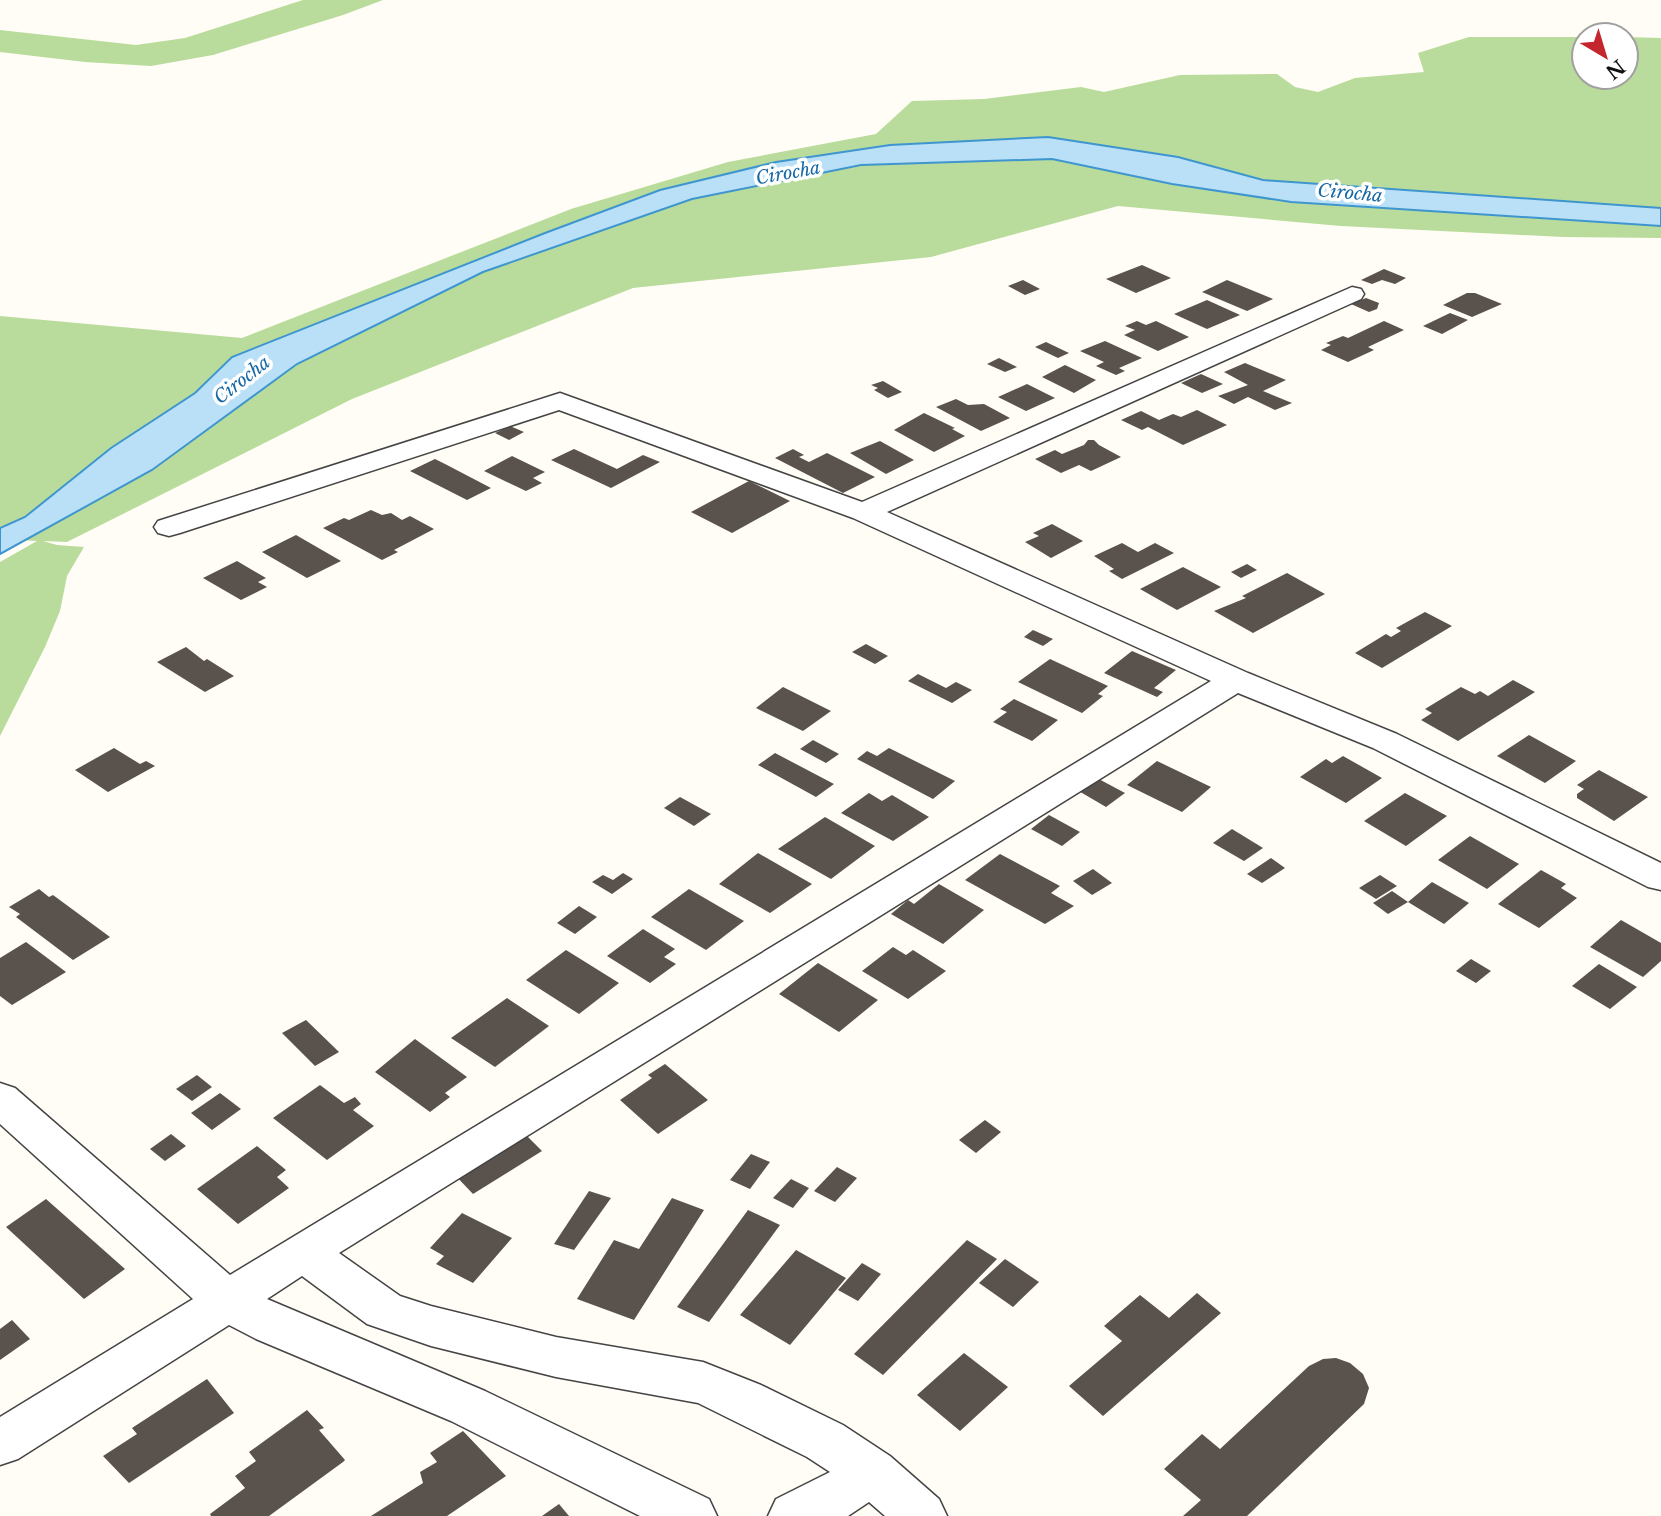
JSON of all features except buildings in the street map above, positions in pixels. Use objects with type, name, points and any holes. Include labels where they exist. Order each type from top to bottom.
[{"type":"street","points":[[863,512],[1352,294]]},
{"type":"street","points":[[169,527],[560,401],[863,512],[1236,680],[1385,741],[1661,878]]},
{"type":"street","points":[[0,1443],[229,1302],[303,1252],[1236,680]]},
{"type":"street","points":[[0,1099],[229,1302],[273,1325],[468,1406],[692,1515]]},
{"type":"street","points":[[303,1252],[384,1310],[431,1326],[556,1357],[703,1383],[744,1399],[825,1441],[872,1472],[921,1516]]},
{"type":"street","points":[[794,1516],[833,1499],[872,1472]]},
{"type":"green space","points":[[303,0],[383,0],[213,55],[151,66],[85,62],[0,52],[0,30],[136,45],[185,38]]},
{"type":"green space","points":[[1469,37],[1570,37],[1570,91],[1640,91],[1640,37],[1661,38],[1661,238],[1563,237],[1341,226],[1118,206],[931,257],[633,288],[352,399],[67,542],[43,541],[84,547],[67,576],[60,611],[45,647],[0,736],[0,562],[37,541],[0,539],[0,316],[242,338],[571,209],[728,162],[876,134],[912,101],[984,99],[1081,87],[1104,92],[1180,75],[1277,74],[1295,87],[1318,92],[1355,78],[1424,72],[1418,53]]},
{"type":"water","name":"Cirocha","points":[[1048,137],[1178,157],[1263,180],[1661,208],[1661,226],[1291,202],[1172,184],[1052,159],[861,165],[692,199],[483,272],[297,364],[152,470],[0,554],[0,528],[25,517],[111,448],[195,393],[232,357],[660,190],[776,162],[890,145]]}]
